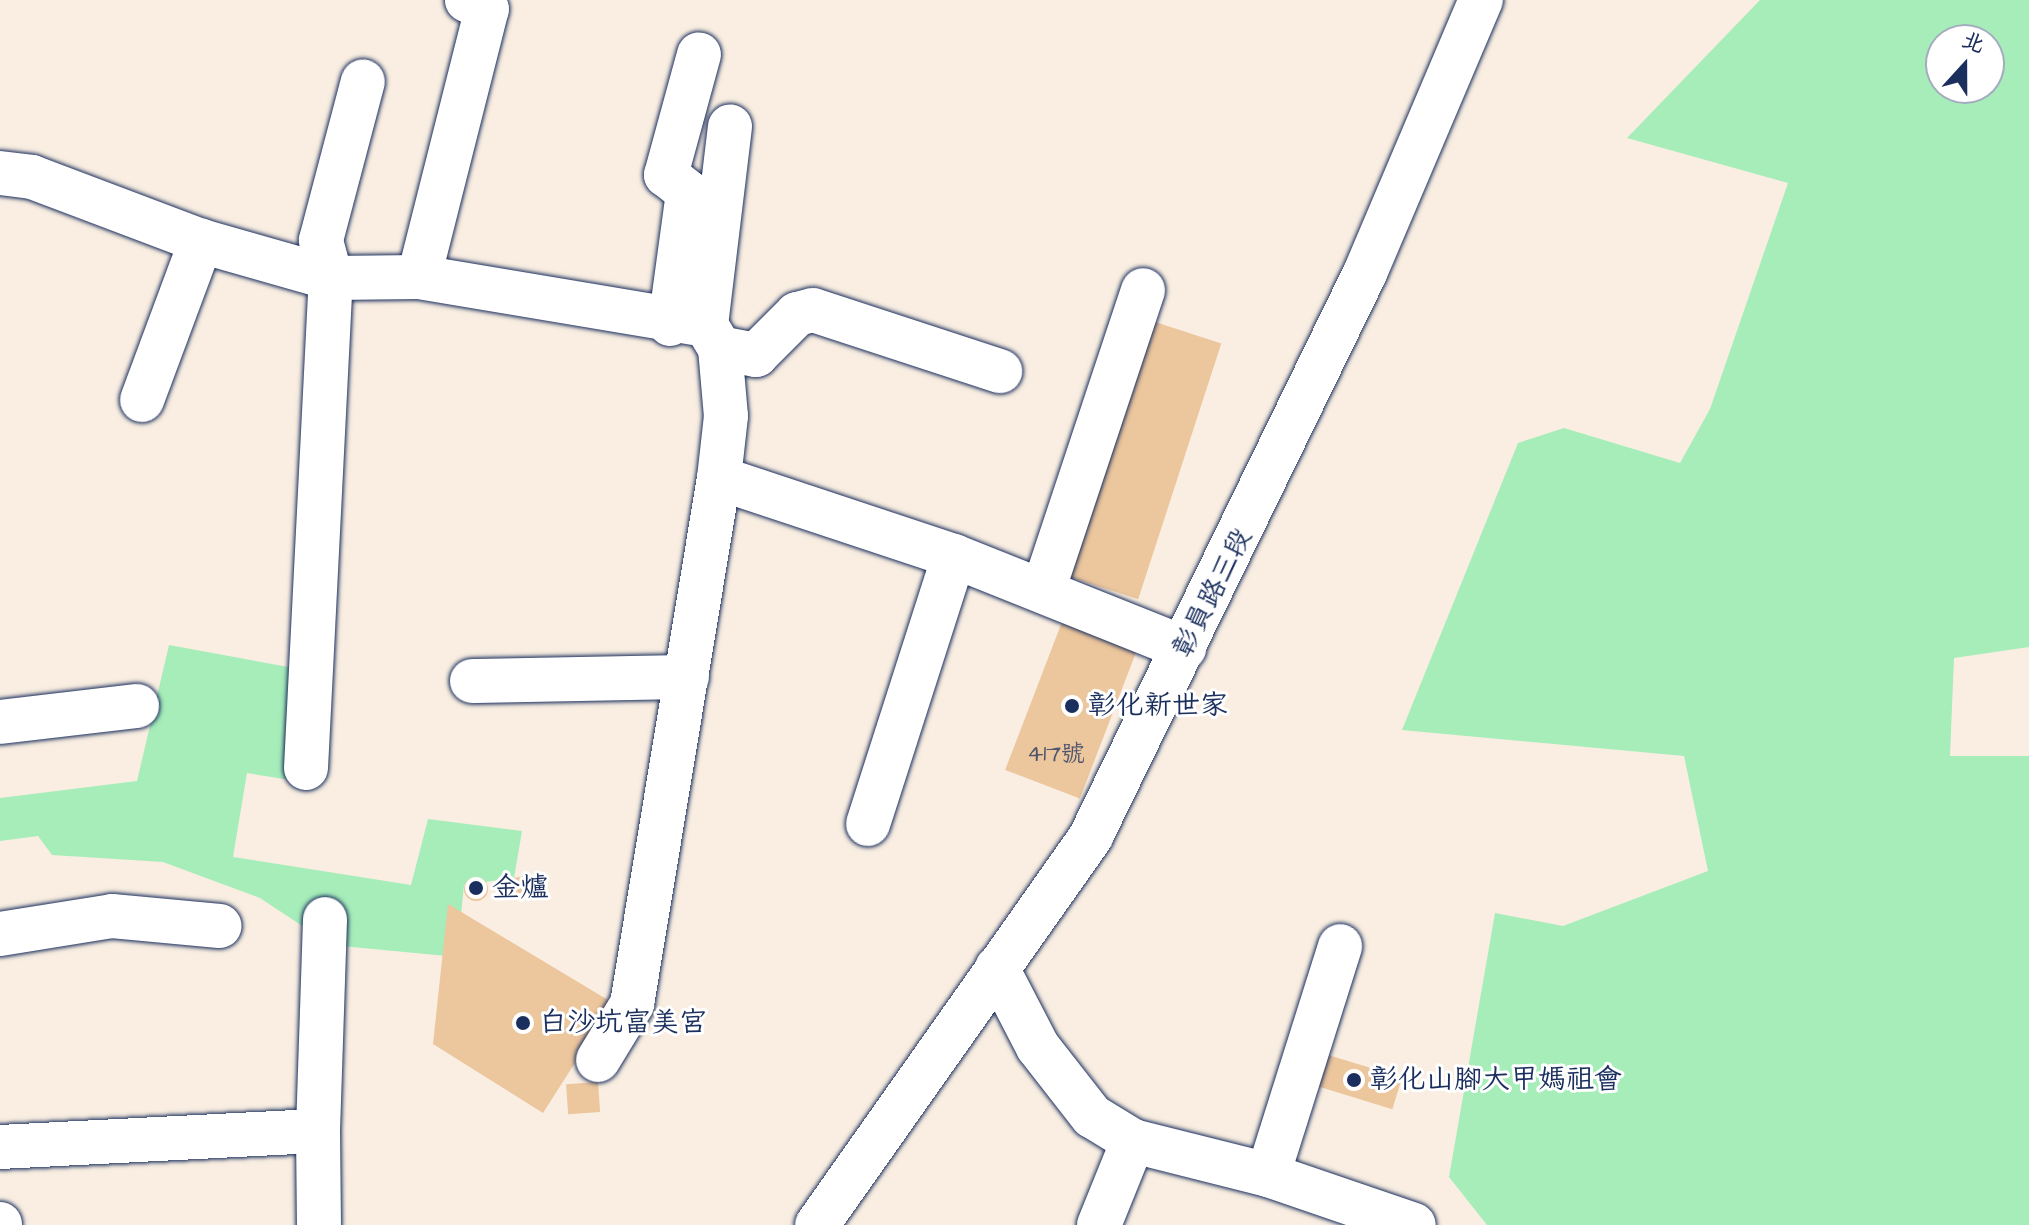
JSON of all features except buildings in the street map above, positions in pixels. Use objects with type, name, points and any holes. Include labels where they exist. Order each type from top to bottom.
[{"type":"main road","points":[[419,277],[487,9],[467,0]]},
{"type":"main road","name":"彰員路三段","points":[[817,1225],[1091,836],[1365,273],[1481,0]]},
{"type":"main road","points":[[598,1060],[632,1004],[719,478],[726,416],[699,333],[688,192],[666,175],[699,54]]},
{"type":"main road","points":[[306,768],[331,278],[321,240],[363,81]]},
{"type":"main road","points":[[699,333],[730,126]]},
{"type":"main road","points":[[0,173],[32,177],[201,241],[331,278],[419,277],[699,333],[756,355],[797,314],[813,310],[1000,371]]},
{"type":"main road","points":[[142,400],[201,241]]},
{"type":"main road","points":[[1043,591],[1143,290]]},
{"type":"main road","points":[[719,478],[954,556],[1184,648]]},
{"type":"main road","points":[[868,824],[954,556]]},
{"type":"main road","points":[[472,681],[687,677]]},
{"type":"main road","points":[[0,722],[137,706]]},
{"type":"main road","points":[[0,934],[112,916],[220,926]]},
{"type":"main road","points":[[319,1225],[318,1131],[325,919]]},
{"type":"main road","points":[[1268,1175],[1340,946]]},
{"type":"main road","points":[[997,968],[1038,1047],[1092,1116],[1133,1141],[1268,1175],[1414,1225]]},
{"type":"main road","points":[[0,1147],[318,1131]]},
{"type":"main road","points":[[1108,1221],[1133,1141]]},
{"type":"green space","points":[[1760,0],[2029,0],[2029,647],[1954,658],[1950,756],[2029,756],[2029,1225],[1487,1225],[1449,1177],[1495,913],[1563,926],[1708,871],[1684,756],[1402,730],[1518,443],[1564,428],[1680,463],[1710,409],[1788,183],[1627,138]]},
{"type":"green space","points":[[169,645],[310,671],[308,783],[247,773],[233,857],[411,885],[428,819],[522,831],[514,878],[464,885],[457,957],[331,945],[260,898],[163,862],[52,855],[38,836],[0,841],[0,798],[137,781]]},
{"type":"place","name":"彰化新世家","points":[[1072,706]]},
{"type":"place","name":"金爐","points":[[476,888]]},
{"type":"place","name":"白沙坑富美宮","points":[[523,1023]]},
{"type":"place","name":"彰化山腳大甲媽祖會","points":[[1354,1080]]}]
